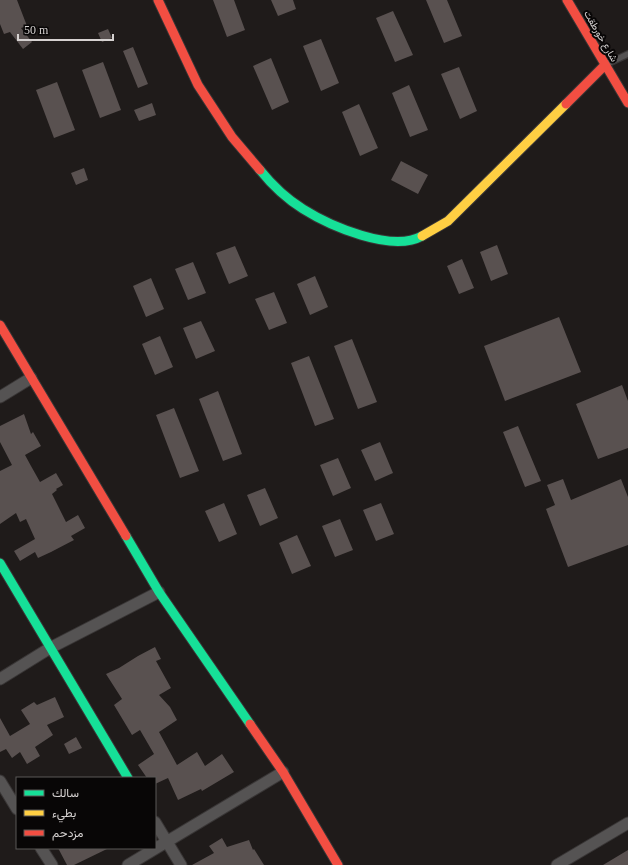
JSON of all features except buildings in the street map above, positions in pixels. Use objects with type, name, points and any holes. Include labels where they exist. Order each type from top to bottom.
[{"type":"street","points":[[158,0],[198,85],[232,137],[270,183],[303,209],[349,232],[386,241],[415,240],[448,221],[605,65]]},
{"type":"street","name":"شارع خورطقت","points":[[567,0],[628,103]]},
{"type":"street","points":[[0,325],[159,592],[284,772],[338,865]]},
{"type":"street","points":[[0,397],[31,378]]},
{"type":"street","points":[[0,564],[127,777]]},
{"type":"street","points":[[0,679],[50,648],[159,592]]},
{"type":"street","points":[[156,847],[284,772]]},
{"type":"street","points":[[0,781],[16,807]]},
{"type":"street","points":[[557,865],[628,823]]},
{"type":"street","points":[[156,824],[181,865]]},
{"type":"street","points":[[42,849],[52,865]]},
{"type":"street","points":[[128,865],[153,849]]},
{"type":"lane","points":[[605,65],[628,54]]},
{"type":"traffic: fast","points":[[260,170],[291,201],[329,223],[361,235],[378,239],[395,241],[409,240],[422,236]]},
{"type":"traffic: fast","points":[[126,536],[159,592],[250,724]]},
{"type":"traffic: fast","points":[[0,563],[127,777]]},
{"type":"traffic: slow","points":[[422,236],[448,221],[566,104]]},
{"type":"traffic: jam","points":[[158,0],[198,85],[232,137],[260,170]]},
{"type":"traffic: jam","points":[[567,0],[628,103]]},
{"type":"traffic: jam","points":[[566,104],[605,65]]},
{"type":"traffic: jam","points":[[0,325],[126,536]]},
{"type":"traffic: jam","points":[[250,724],[283,772],[338,865]]}]
